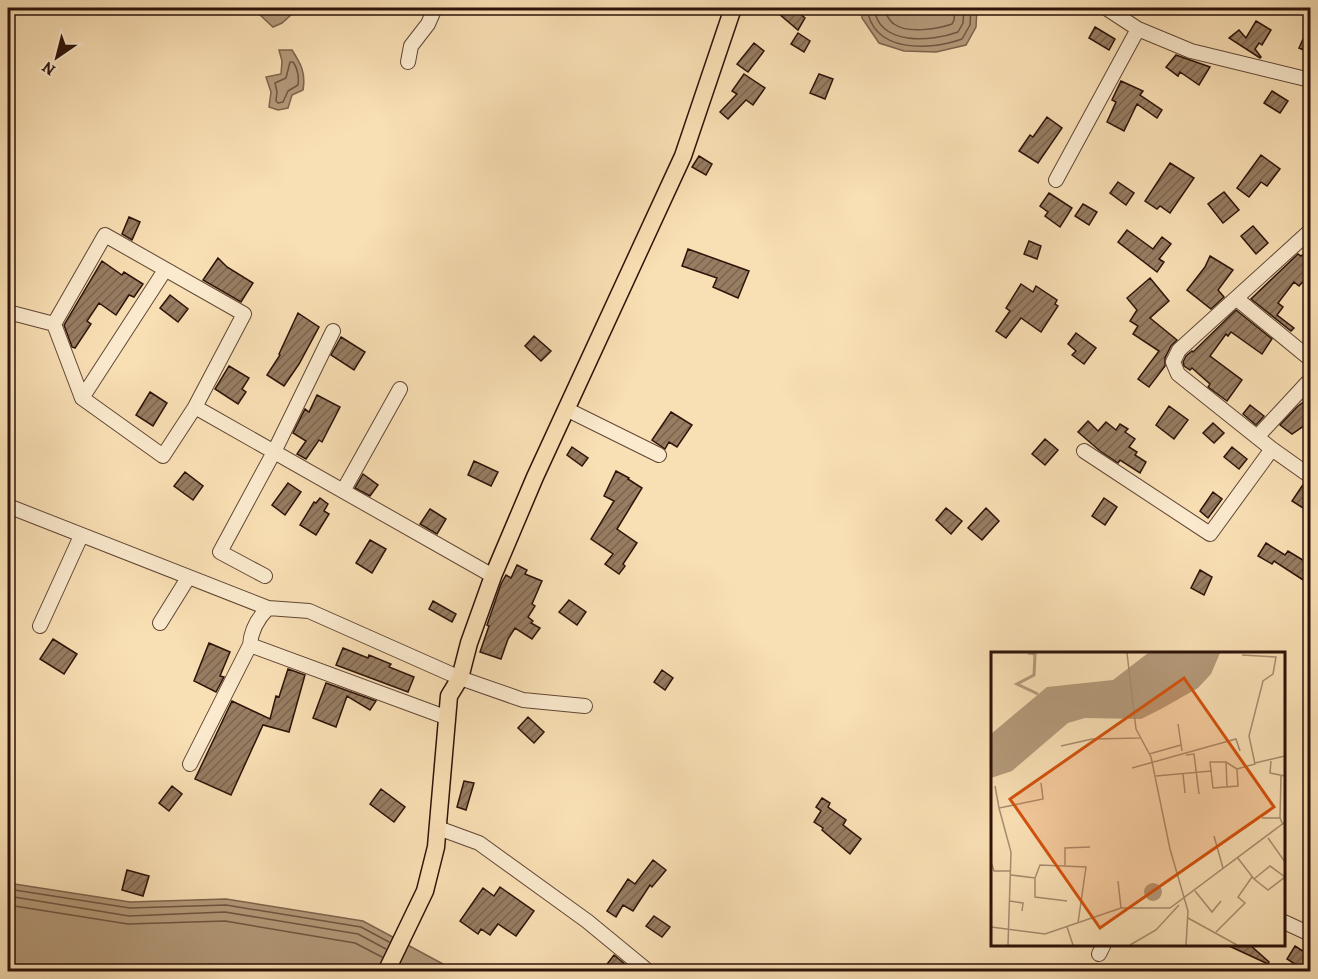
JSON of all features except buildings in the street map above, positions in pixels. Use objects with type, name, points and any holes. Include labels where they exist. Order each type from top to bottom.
[{"type":"main road","points":[[386,972],[426,891],[436,848],[449,696],[460,678],[469,643],[493,576],[566,409],[683,156],[733,8]]},
{"type":"street","points":[[408,62],[411,46],[428,24],[435,8]]},
{"type":"street","points":[[1106,8],[1138,29],[1191,51],[1311,80]]},
{"type":"street","points":[[1056,180],[1138,29]]},
{"type":"street","points":[[1311,231],[1179,350],[1173,362],[1178,374],[1272,449],[1311,476]]},
{"type":"street","points":[[105,235],[244,314],[195,407],[163,456],[82,398],[54,324],[105,235]]},
{"type":"street","points":[[82,398],[165,270]]},
{"type":"street","points":[[1237,299],[1309,358]]},
{"type":"street","points":[[8,312],[54,324]]},
{"type":"street","points":[[266,576],[220,552],[274,452],[333,331]]},
{"type":"street","points":[[1257,437],[1308,382]]},
{"type":"street","points":[[343,491],[400,389]]},
{"type":"street","points":[[195,407],[493,576]]},
{"type":"street","points":[[566,409],[659,455]]},
{"type":"street","points":[[1084,451],[1210,534],[1272,449]]},
{"type":"street","points":[[8,506],[268,608],[309,611],[460,678],[523,700],[585,706]]},
{"type":"street","points":[[40,626],[81,536]]},
{"type":"street","points":[[160,623],[188,578]]},
{"type":"street","points":[[190,764],[250,645],[250,635],[258,619],[268,608]]},
{"type":"street","points":[[250,645],[448,718]]},
{"type":"street","points":[[438,828],[479,843],[587,921],[649,972]]},
{"type":"street","points":[[1285,922],[1311,934]]},
{"type":"water","points":[[264,8],[290,8],[292,14],[273,27],[259,14]]},
{"type":"water","points":[[861,8],[977,8],[976,27],[966,45],[936,52],[904,51],[879,43],[862,18]]},
{"type":"water","points":[[279,50],[292,50],[302,69],[304,84],[303,90],[292,95],[288,108],[278,110],[269,107],[271,92],[266,77],[281,74],[282,61]]},
{"type":"water","points":[[8,883],[130,902],[226,899],[363,921],[456,971],[8,971]]}]
